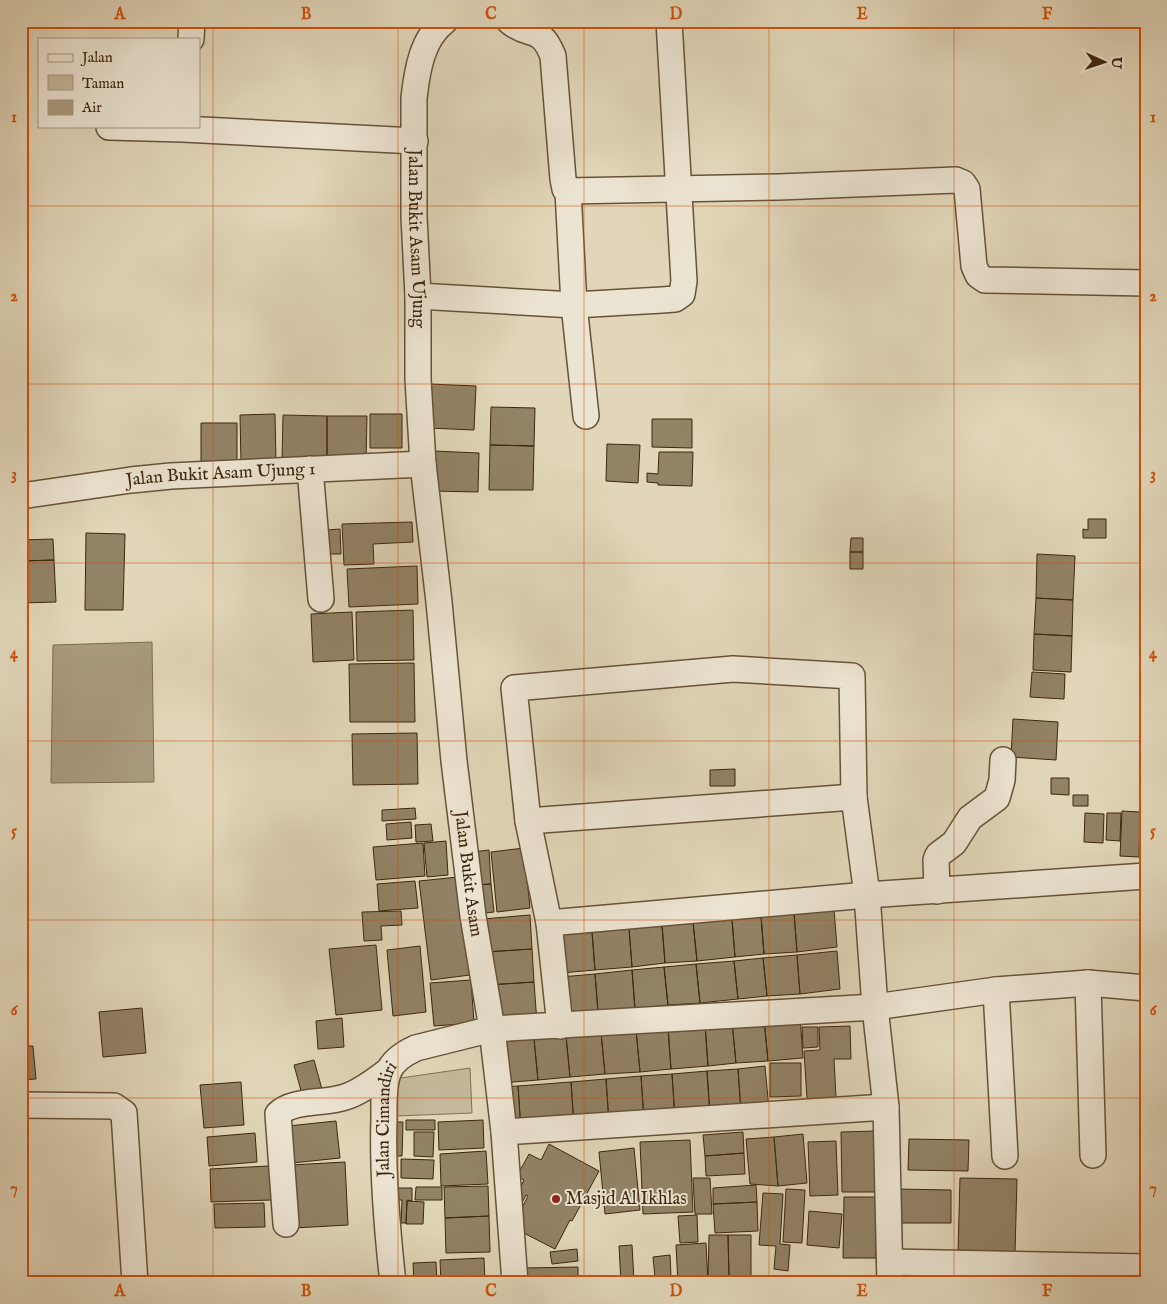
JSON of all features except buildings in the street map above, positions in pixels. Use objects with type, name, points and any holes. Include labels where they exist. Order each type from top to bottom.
[{"type":"street","points":[[191,38],[192,21]]},
{"type":"street","name":"Jalan Bukit Asam Ujung","points":[[423,464],[418,379],[418,296],[414,217],[414,98],[421,60],[432,34],[444,21]]},
{"type":"street","points":[[510,21],[515,26],[544,38],[553,56],[563,179],[565,189],[568,191],[574,305],[586,416]]},
{"type":"street","points":[[418,296],[574,305],[675,299],[682,294],[684,281],[669,21]]},
{"type":"street","points":[[183,128],[415,142]]},
{"type":"street","points":[[568,191],[678,190],[956,180],[963,183],[967,189],[974,266],[978,275],[985,280],[1146,283]]},
{"type":"street","name":"Jalan Bukit Asam Ujung 1","points":[[21,496],[170,476],[423,464]]},
{"type":"street","name":"Jalan Bukit Asam","points":[[423,464],[439,602],[454,761],[473,916],[492,1030],[504,1132],[515,1283]]},
{"type":"street","points":[[310,469],[321,599]]},
{"type":"street","points":[[560,1026],[548,923],[528,821],[514,688],[732,670],[852,676],[854,797],[867,895],[875,1007],[886,1107],[890,1272],[1146,1267]]},
{"type":"street","points":[[937,891],[936,860],[938,855],[954,843],[970,818],[997,798],[1002,780],[1003,760]]},
{"type":"street","points":[[528,821],[854,797]]},
{"type":"street","points":[[548,923],[867,895],[937,891],[965,887],[1146,876]]},
{"type":"street","points":[[1088,983],[1093,1155]]},
{"type":"street","name":"Jalan Cimandiri","points":[[393,1283],[383,1144],[385,1090],[388,1071],[400,1057],[416,1048],[492,1030],[875,1007],[996,990],[1088,983],[1146,988]]},
{"type":"street","points":[[996,990],[1005,1156]]},
{"type":"street","points":[[286,1224],[278,1114],[289,1107],[345,1097],[363,1089],[388,1071]]},
{"type":"street","points":[[21,1105],[114,1106],[124,1113],[135,1283]]},
{"type":"street","points":[[504,1132],[886,1107]]},
{"type":"green space","points":[[470,1068],[472,1113],[396,1116],[394,1079]]},
{"type":"water","points":[[152,642],[154,782],[51,783],[53,645]]},
{"type":"place","name":"Masjid Al Ikhlas","points":[[556,1199]]}]
